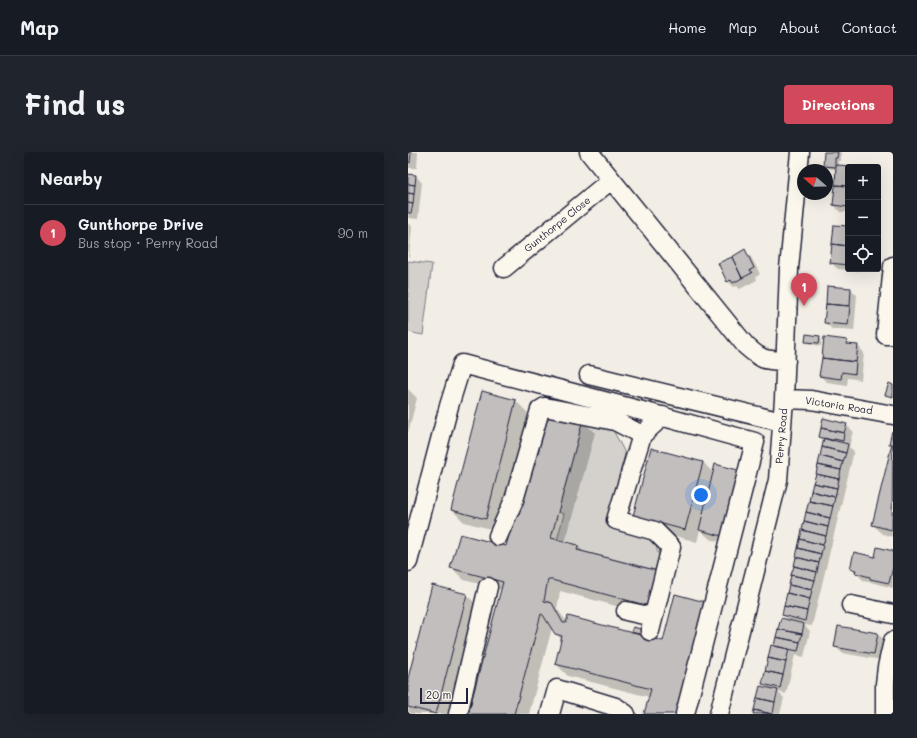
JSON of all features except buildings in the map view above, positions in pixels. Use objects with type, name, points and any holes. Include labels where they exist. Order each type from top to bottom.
[{"type":"street","points":[[589,152],[746,346],[756,355],[766,360],[786,361]]},
{"type":"street","name":"Perry Road","points":[[718,714],[778,480],[786,361],[789,269],[800,152]]},
{"type":"street","name":"Gunthorpe Close","points":[[504,268],[611,180]]},
{"type":"street","points":[[890,335],[893,266]]},
{"type":"street","points":[[408,562],[449,406],[462,364],[663,416],[755,442],[685,714]]},
{"type":"street","points":[[589,375],[782,422]]},
{"type":"street","name":"Victoria Road","points":[[784,399],[811,400],[893,414]]},
{"type":"street","points":[[498,536],[514,500],[540,410],[545,407],[615,421],[642,435]]},
{"type":"street","points":[[626,611],[651,624],[671,547],[655,531],[616,520],[642,435],[663,416]]},
{"type":"street","points":[[458,714],[488,587]]},
{"type":"street","points":[[851,604],[893,614]]},
{"type":"street","points":[[886,714],[885,684],[893,641]]},
{"type":"street","points":[[550,714],[557,689],[616,707],[626,714]]},
{"type":"shaded area","points":[[408,261],[432,264],[423,335],[408,332]]},
{"type":"shaded area","points":[[582,422],[613,430],[625,453],[607,525],[653,537],[659,556],[655,570],[577,550],[578,545],[557,540],[564,514],[558,512]]},
{"type":"place","name":"Gunthorpe Drive","points":[[804,306]]}]
